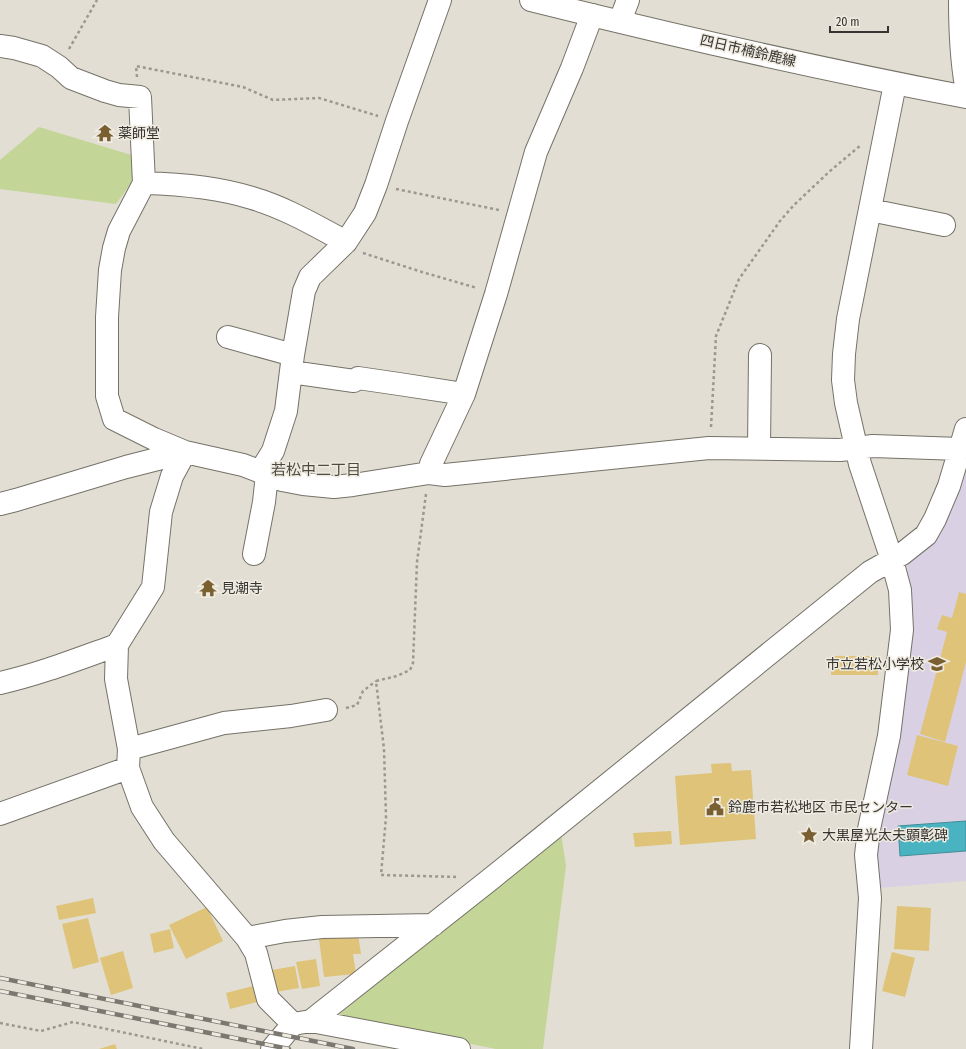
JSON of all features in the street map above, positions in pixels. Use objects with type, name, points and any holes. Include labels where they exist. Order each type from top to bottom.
[{"type":"street","points":[[254,554],[264,502],[263,473],[273,451],[286,411],[304,291],[310,277],[346,242],[365,213],[440,0]]},
{"type":"street","name":"四日市楠鈴鹿線","points":[[531,0],[698,40],[895,84],[966,97]]},
{"type":"street","points":[[620,21],[628,0]]},
{"type":"street","points":[[960,0],[962,64],[966,86]]},
{"type":"street","points":[[429,473],[431,464],[464,394],[496,294],[536,152],[572,68],[592,15]]},
{"type":"street","points":[[0,46],[14,48],[42,56],[60,67],[71,78],[98,88],[119,95],[140,97],[144,183],[119,231],[112,255],[107,317],[107,396],[114,419],[154,439],[185,452],[243,465],[282,480],[302,484],[334,487],[429,473],[445,475],[709,448],[840,450],[963,439],[949,486],[935,519],[926,535],[902,554],[870,572],[433,925],[285,1035],[272,1049]]},
{"type":"street","points":[[861,1049],[870,898],[866,856],[869,829],[889,736],[902,630],[900,590],[892,560],[860,464],[846,403],[843,380],[848,319],[895,84]]},
{"type":"street","points":[[144,183],[175,184],[208,188],[252,198],[282,209],[346,242]]},
{"type":"street","points":[[870,210],[944,225]]},
{"type":"street","points":[[228,337],[292,364],[354,381],[358,378],[464,394]]},
{"type":"street","points":[[759,448],[760,355]]},
{"type":"street","points":[[0,504],[126,467],[185,452]]},
{"type":"street","points":[[185,452],[172,476],[161,512],[153,587],[117,645],[116,679],[129,759],[142,807],[164,841],[248,938],[256,953],[268,998],[302,1022],[459,1049]]},
{"type":"street","points":[[0,683],[58,667],[117,645]]},
{"type":"street","points":[[0,814],[129,759],[224,723],[291,716],[326,710]]},
{"type":"street","points":[[248,938],[285,931],[322,927],[433,925]]},
{"type":"path","points":[[60,67],[97,0]]},
{"type":"path","points":[[140,97],[136,66],[243,87],[273,100],[319,98],[397,121]]},
{"type":"path","points":[[709,448],[716,336],[739,279],[780,221],[794,205],[830,171],[862,144],[886,128]]},
{"type":"path","points":[[376,185],[519,214]]},
{"type":"path","points":[[346,242],[362,253],[496,294]]},
{"type":"path","points":[[326,710],[347,708],[357,705],[363,691],[376,681],[397,676],[410,670],[413,663],[417,562],[429,473]]},
{"type":"path","points":[[376,681],[384,749],[386,817],[381,875],[460,877]]},
{"type":"path","points":[[0,1023],[41,1031],[73,1022],[203,1049]]},
{"type":"shaded area","name":"市立若松小学校","points":[[966,449],[966,881],[878,888],[877,842],[899,740],[905,702],[911,625],[907,580],[908,560]]},
{"type":"green space","points":[[39,127],[138,157],[137,175],[116,204],[0,189],[0,160]]},
{"type":"green space","points":[[561,833],[566,866],[543,1049],[496,1049],[336,1017]]},
{"type":"water","points":[[966,821],[966,851],[900,856],[898,826]]},
{"type":"building","name":"市立若松小学校","points":[[959,592],[966,594],[966,662],[945,742],[920,734],[947,632],[937,629],[942,615],[952,618]]},
{"type":"building","points":[[831,656],[878,656],[878,675],[831,675]]},
{"type":"building","points":[[917,735],[958,746],[948,786],[907,775]]},
{"type":"building","name":"鈴鹿市若松地区 市民センター","points":[[731,763],[732,771],[751,770],[756,839],[680,845],[675,776],[712,773],[711,764]]},
{"type":"building","points":[[671,831],[672,844],[635,847],[633,833]]},
{"type":"building","points":[[93,898],[96,913],[59,920],[56,906]]},
{"type":"building","points":[[897,906],[931,908],[929,951],[894,949]]},
{"type":"building","points":[[207,907],[223,941],[186,959],[169,925]]},
{"type":"building","points":[[88,918],[99,962],[73,969],[62,924]]},
{"type":"building","points":[[170,929],[174,948],[154,953],[150,934]]},
{"type":"building","points":[[358,934],[361,954],[353,954],[356,974],[324,977],[319,939]]},
{"type":"building","points":[[123,951],[133,988],[111,995],[100,958]]},
{"type":"building","points":[[892,952],[915,958],[905,997],[882,991]]},
{"type":"building","points":[[316,959],[320,986],[302,989],[296,962]]},
{"type":"building","points":[[295,966],[299,988],[270,993],[266,971]]},
{"type":"building","points":[[253,986],[257,1002],[230,1009],[226,993]]},
{"type":"building","points":[[115,1044],[117,1049],[99,1049]]},
{"type":"railway","points":[[0,978],[353,1049]]},
{"type":"railway","points":[[0,991],[289,1049]]},
{"type":"place","name":"薬師堂","points":[[105,133]]},
{"type":"place","name":"見潮寺","points":[[208,588]]},
{"type":"place","name":"市立若松小学校","points":[[937,664]]},
{"type":"place","name":"鈴鹿市若松地区 市民センター","points":[[715,807]]},
{"type":"place","name":"大黒屋光太夫顕彰碑","points":[[809,835]]},
{"type":"district","name":"若松中二丁目","points":[[316,470]]}]
